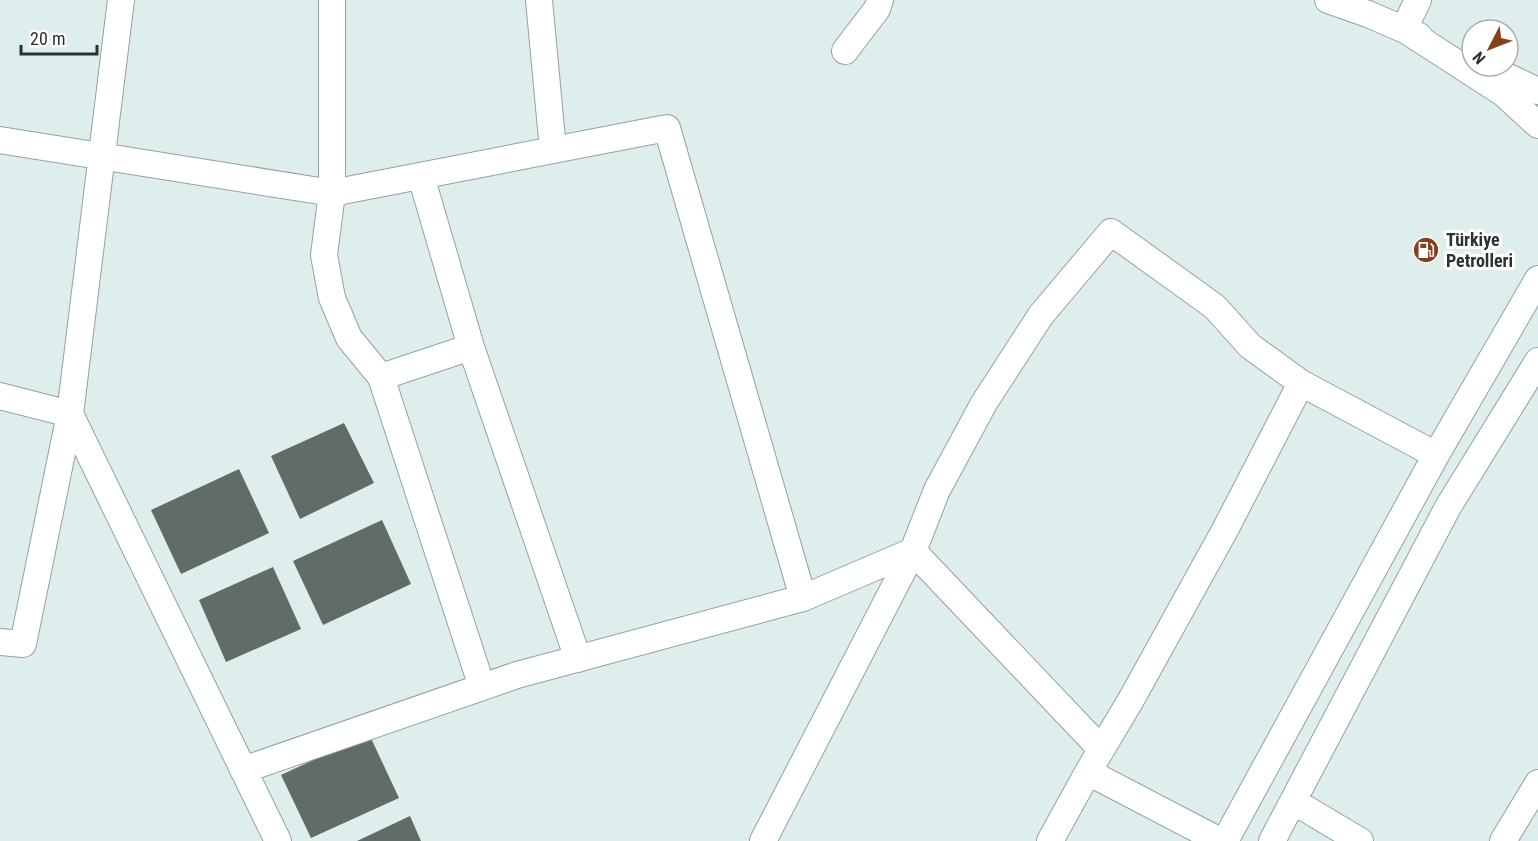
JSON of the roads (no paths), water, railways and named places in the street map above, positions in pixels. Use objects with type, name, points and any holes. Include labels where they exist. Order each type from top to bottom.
[{"type":"street","points":[[0,642],[23,644],[70,414],[121,0]]},
{"type":"street","points":[[332,0],[332,193],[324,255],[332,298],[349,338],[381,377],[482,687]]},
{"type":"street","points":[[539,0],[553,150]]},
{"type":"street","points":[[845,51],[877,9],[880,0]]},
{"type":"street","points":[[1328,0],[1368,14],[1460,55]]},
{"type":"street","points":[[1404,29],[1418,0]]},
{"type":"street","points":[[1404,29],[1503,93],[1538,125]]},
{"type":"street","points":[[1512,78],[1538,90]]},
{"type":"street","points":[[0,140],[332,193],[667,128],[803,598]]},
{"type":"street","points":[[422,176],[471,347],[578,659]]},
{"type":"street","points":[[763,841],[913,551],[937,489],[984,403],[1041,315],[1111,232],[1215,308],[1250,346],[1301,383],[1437,455]]},
{"type":"street","points":[[1225,841],[1437,455],[1538,279]]},
{"type":"street","points":[[381,377],[471,347]]},
{"type":"street","points":[[1272,841],[1448,507],[1538,361]]},
{"type":"street","points":[[1050,841],[1226,528],[1301,383]]},
{"type":"street","points":[[0,396],[70,414],[278,841]]},
{"type":"street","points":[[243,770],[517,675],[803,598],[913,551]]},
{"type":"street","points":[[913,551],[1101,749]]},
{"type":"street","points":[[1088,772],[1220,841]]},
{"type":"street","points":[[1503,841],[1538,783]]},
{"type":"street","points":[[1293,801],[1360,841]]},
{"type":"place","name":"Türkiye Petrolleri","points":[[1426,250]]}]
